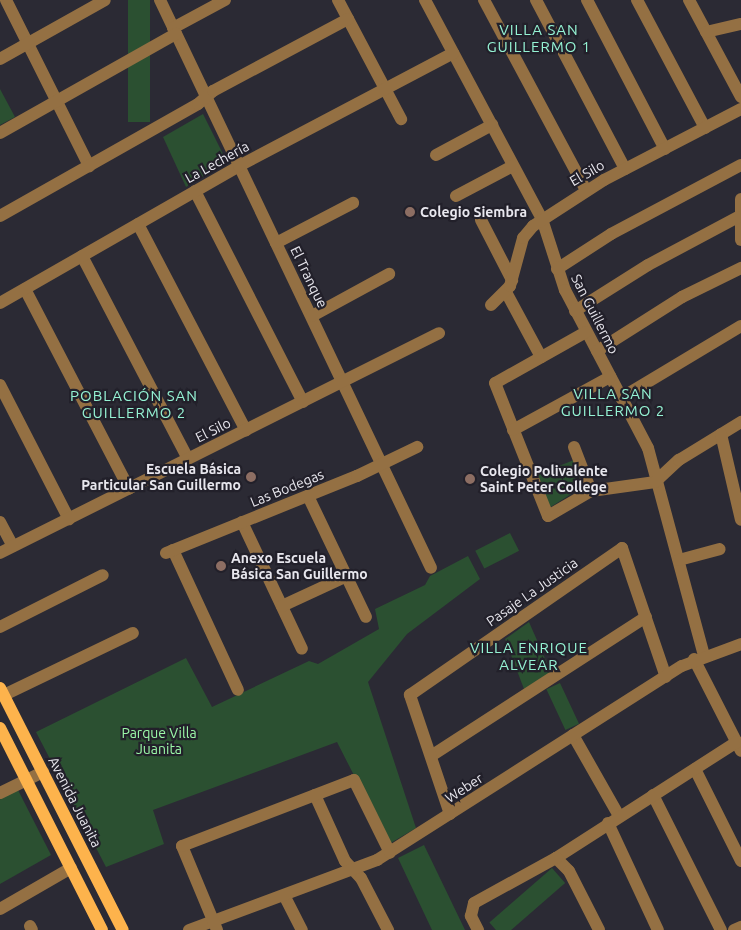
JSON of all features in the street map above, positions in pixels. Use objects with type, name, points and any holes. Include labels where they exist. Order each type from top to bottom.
[{"type":"main road","name":"Avenida Juanita","points":[[2,692],[123,930]]},
{"type":"main road","points":[[0,728],[102,930]]},
{"type":"street","points":[[6,0],[89,166]]},
{"type":"street","points":[[0,59],[105,0]]},
{"type":"street","name":"El Tranque","points":[[160,0],[344,382],[431,568]]},
{"type":"street","points":[[0,134],[225,0]]},
{"type":"street","points":[[338,0],[401,119]]},
{"type":"street","name":"San Guillermo","points":[[425,0],[542,219],[557,270],[659,478],[679,560],[699,657],[739,747]]},
{"type":"street","points":[[484,0],[586,190]]},
{"type":"street","points":[[536,0],[625,169]]},
{"type":"street","points":[[587,0],[664,149]]},
{"type":"street","points":[[637,0],[705,128]]},
{"type":"street","points":[[689,0],[741,97]]},
{"type":"street","points":[[0,216],[206,97],[348,19]]},
{"type":"street","points":[[706,32],[741,24]]},
{"type":"street","name":"La Lechería","points":[[0,303],[239,166],[453,53]]},
{"type":"street","name":"El Silo","points":[[491,305],[506,292],[512,280],[523,238],[542,219],[586,190],[741,109]]},
{"type":"street","points":[[436,155],[492,125]]},
{"type":"street","points":[[557,270],[611,234],[741,165]]},
{"type":"street","points":[[456,196],[513,166]]},
{"type":"street","points":[[195,191],[303,402]]},
{"type":"street","points":[[741,199],[738,217],[741,240]]},
{"type":"street","points":[[276,243],[352,203]]},
{"type":"street","points":[[576,311],[648,265],[738,217]]},
{"type":"street","points":[[481,220],[512,280]]},
{"type":"street","points":[[138,224],[246,431]]},
{"type":"street","points":[[82,256],[188,459]]},
{"type":"street","points":[[597,350],[682,297],[741,268]]},
{"type":"street","points":[[312,316],[389,274]]},
{"type":"street","points":[[24,289],[129,489]]},
{"type":"street","points":[[506,292],[541,357]]},
{"type":"street","points":[[621,398],[741,326]]},
{"type":"street","points":[[586,332],[495,383],[548,516],[591,491],[651,483],[741,422]]},
{"type":"street","name":"El Silo","points":[[0,553],[439,333]]},
{"type":"street","points":[[513,430],[610,377]]},
{"type":"street","points":[[0,385],[68,519]]},
{"type":"street","points":[[721,434],[741,520]]},
{"type":"street","name":"Las Bodegas","points":[[238,690],[170,552],[382,465],[417,447]]},
{"type":"street","points":[[574,448],[591,491]]},
{"type":"street","points":[[308,496],[366,617]]},
{"type":"street","points":[[0,522],[13,546]]},
{"type":"street","points":[[242,522],[302,649]]},
{"type":"street","name":"Pasaje La Justicia","points":[[431,756],[410,695],[622,548],[646,617]]},
{"type":"street","points":[[679,560],[720,549]]},
{"type":"street","points":[[0,627],[102,576]]},
{"type":"street","points":[[282,606],[347,576]]},
{"type":"street","points":[[450,814],[431,756],[646,617],[666,677]]},
{"type":"street","points":[[2,692],[132,633]]},
{"type":"street","name":"Weber","points":[[189,930],[215,927],[352,871],[390,853],[699,657],[741,644]]},
{"type":"street","points":[[573,736],[619,816]]},
{"type":"street","points":[[478,930],[471,909],[477,901],[556,858],[695,769],[739,747]]},
{"type":"street","points":[[695,769],[741,861]]},
{"type":"street","points":[[0,793],[43,772]]},
{"type":"street","points":[[215,927],[182,846],[354,780],[390,853]]},
{"type":"street","points":[[315,795],[352,871],[361,878],[388,930]]},
{"type":"street","points":[[653,795],[721,930]]},
{"type":"street","points":[[608,823],[658,930]]},
{"type":"street","points":[[556,858],[569,871],[599,930]]},
{"type":"street","points":[[0,909],[70,868]]},
{"type":"street","points":[[285,897],[302,930]]},
{"type":"street","points":[[734,930],[741,926]]},
{"type":"green space","points":[[128,0],[150,0],[150,122],[128,122]]},
{"type":"green space","points":[[0,89],[15,117],[0,125]]},
{"type":"green space","points":[[203,114],[223,154],[223,164],[186,187],[163,137]]},
{"type":"green space","points":[[574,460],[584,486],[549,508],[536,475]]},
{"type":"green space","points":[[510,533],[519,551],[484,569],[475,551]]},
{"type":"green space","name":"Parque Villa Juanita","points":[[468,556],[480,579],[407,634],[368,682],[416,828],[389,844],[337,742],[153,810],[164,844],[106,867],[36,732],[186,658],[212,707],[309,661],[318,664],[379,629],[375,609],[425,585],[430,576]]},
{"type":"green space","name":"VILLA ENRIQUE ALVEAR","points":[[529,622],[551,672],[524,689],[505,639]]},
{"type":"green space","points":[[560,683],[579,724],[565,730],[546,689]]},
{"type":"green space","points":[[18,790],[51,855],[0,884],[0,799]]},
{"type":"green space","points":[[424,845],[465,930],[432,930],[398,858]]},
{"type":"green space","points":[[552,868],[565,883],[511,930],[496,930],[489,922]]},
{"type":"place","name":"Colegio Siembra","points":[[410,212]]},
{"type":"place","name":"Escuela Básica Particular San Guillermo","points":[[251,477]]},
{"type":"place","name":"Colegio Polivalente Saint Peter College","points":[[470,479]]},
{"type":"place","name":"Anexo Escuela Básica San Guillermo","points":[[221,566]]},
{"type":"district","name":"VILLA SAN GUILLERMO 1","points":[[539,38]]},
{"type":"district","name":"VILLA SAN GUILLERMO 2","points":[[613,402]]},
{"type":"district","name":"POBLACIÓN SAN GUILLERMO 2","points":[[134,404]]},
{"type":"district","name":"VILLA ENRIQUE ALVEAR","points":[[529,656]]}]
